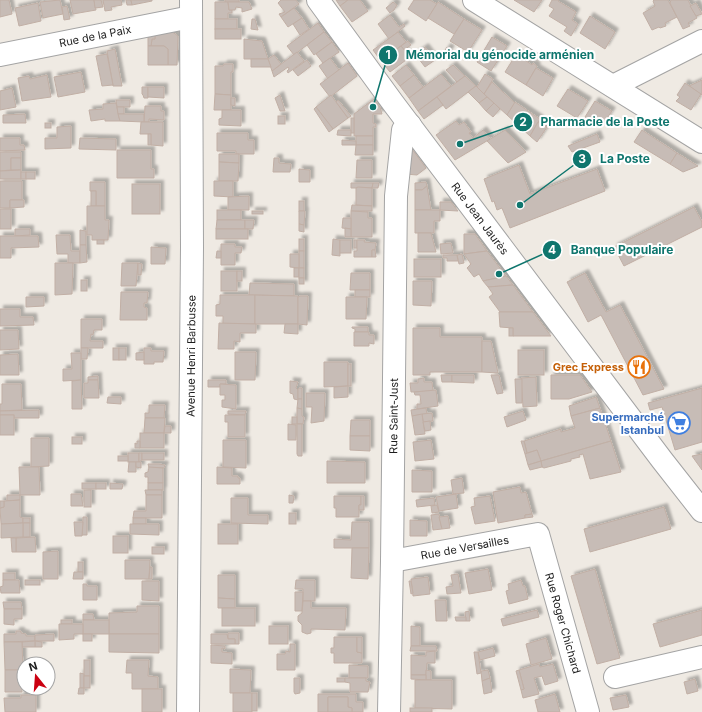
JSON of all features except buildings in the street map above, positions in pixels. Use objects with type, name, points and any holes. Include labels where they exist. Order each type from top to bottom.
[{"type":"street","name":"Rue Jean Jaurès","points":[[318,0],[410,125],[658,454],[701,508]]},
{"type":"street","points":[[474,0],[702,142]]},
{"type":"street","name":"Rue de la Paix","points":[[0,55],[191,8]]},
{"type":"street","name":"Avenue Henri Barbusse","points":[[188,712],[192,255],[191,8]]},
{"type":"street","points":[[613,86],[702,41]]},
{"type":"street","name":"Rue Saint-Just","points":[[389,712],[396,196],[403,130],[410,125]]},
{"type":"street","name":"Rue de Versailles","points":[[392,561],[538,534]]},
{"type":"street","name":"Rue Roger Chichard","points":[[538,534],[588,712]]},
{"type":"street","points":[[615,677],[702,657]]},
{"type":"place","name":"Mémorial du génocide arménien","points":[[373,107]]},
{"type":"place","name":"Pharmacie de la Poste","points":[[460,144]]},
{"type":"place","name":"La Poste","points":[[520,205]]},
{"type":"place","name":"Banque Populaire","points":[[499,274]]},
{"type":"place","name":"Grec Express","points":[[639,367]]},
{"type":"place","name":"Supermarché Istanbul","points":[[679,423]]}]
